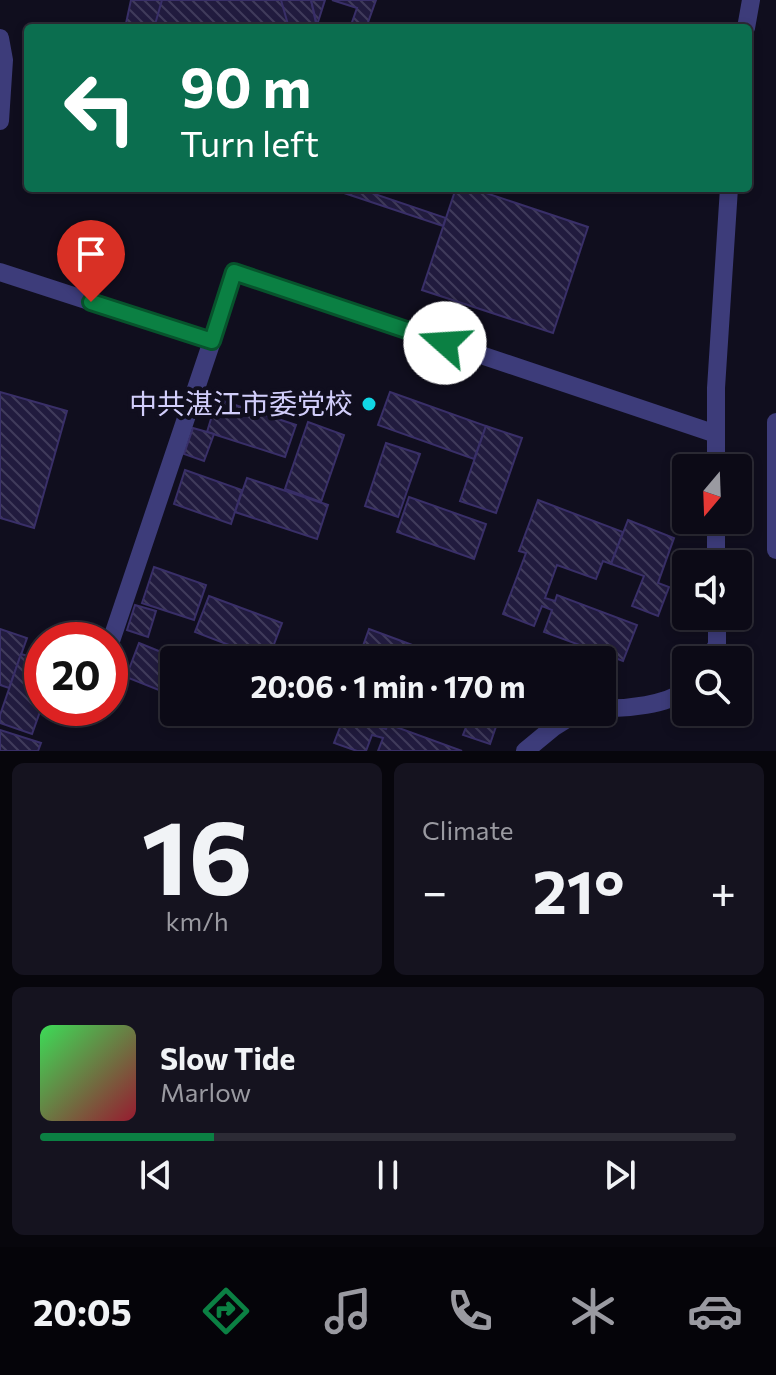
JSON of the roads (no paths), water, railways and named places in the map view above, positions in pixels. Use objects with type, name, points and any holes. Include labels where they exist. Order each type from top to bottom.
[{"type":"street","points":[[747,24],[751,0]]},
{"type":"street","points":[[0,38],[4,60],[0,121]]},
{"type":"street","points":[[716,454],[716,388],[729,192]]},
{"type":"street","points":[[0,272],[212,341]]},
{"type":"street","points":[[117,622],[234,272],[716,434]]},
{"type":"street","points":[[776,422],[776,550]]},
{"type":"street","points":[[616,707],[672,698]]},
{"type":"street","points":[[525,751],[556,726]]},
{"type":"place","name":"中共湛江市委党校","points":[[369,404]]}]
